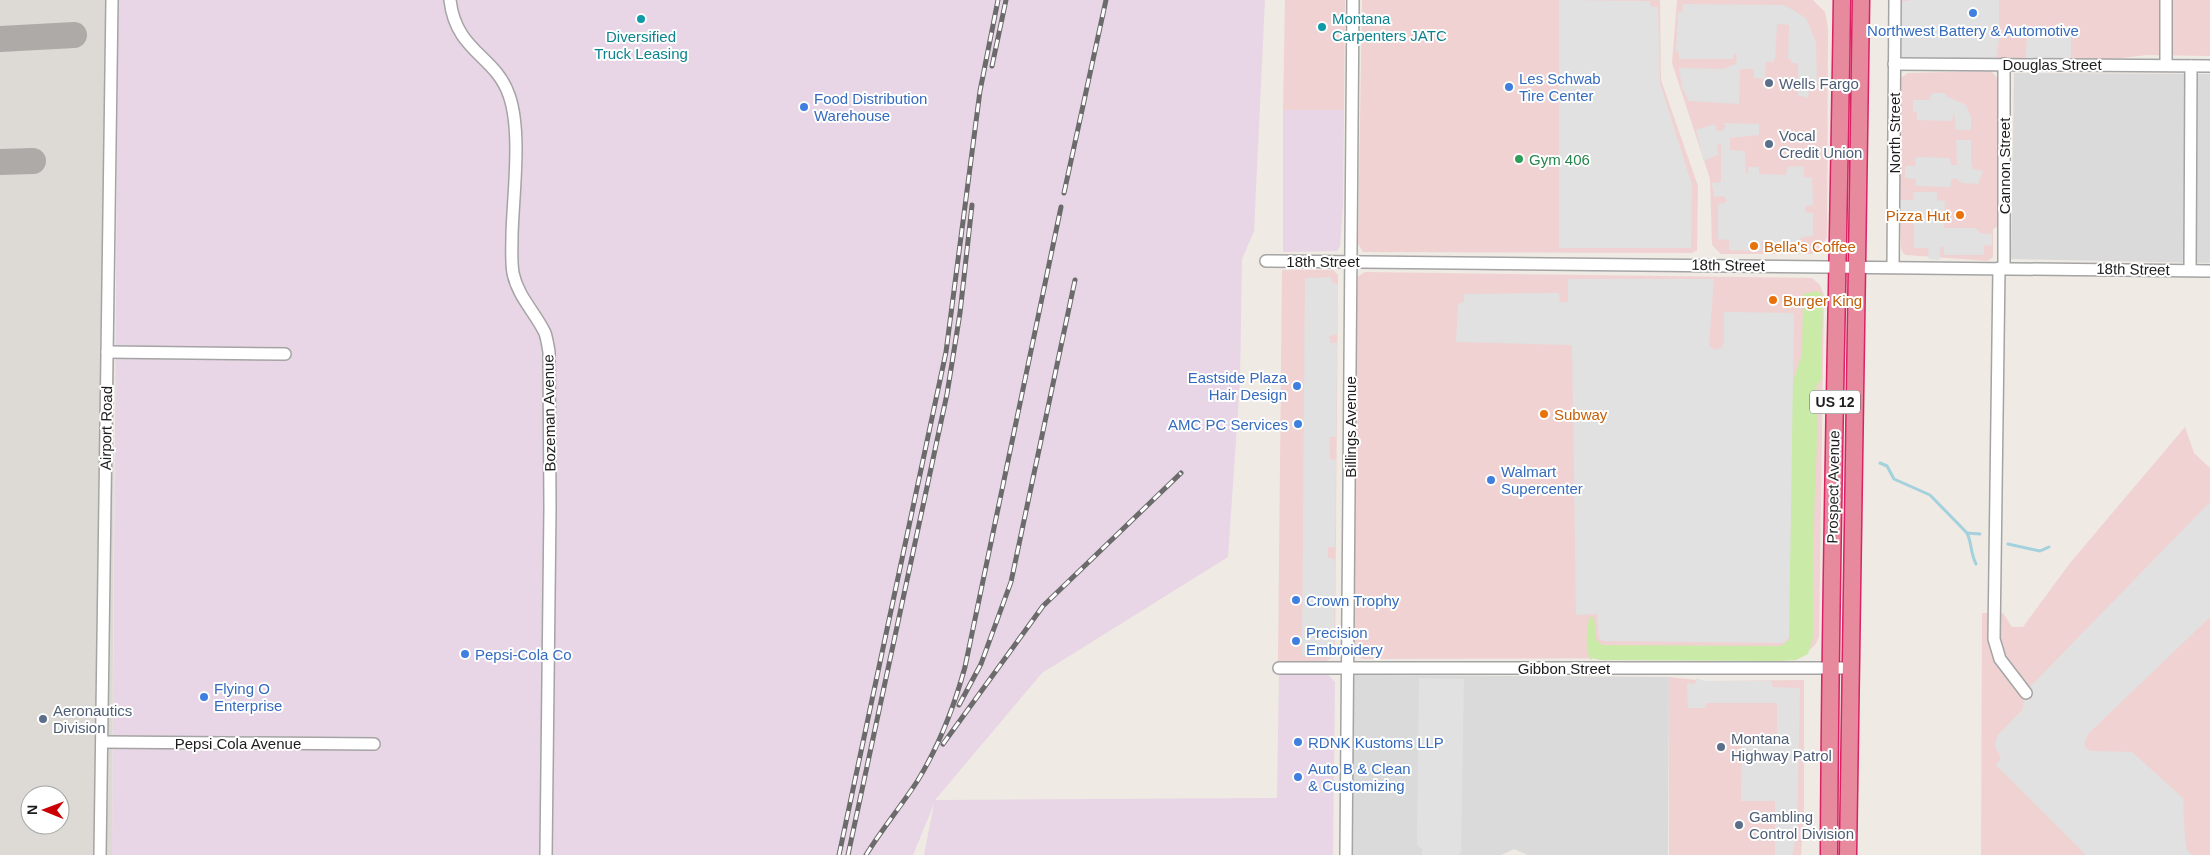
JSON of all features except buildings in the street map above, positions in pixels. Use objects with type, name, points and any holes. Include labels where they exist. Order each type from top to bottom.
[{"type":"highway","name":"Prospect Avenue","points":[[1829,855],[1829,668],[1842,0]]},
{"type":"highway","name":"Prospect Avenue","points":[[1848,855],[1861,0]]},
{"type":"highway","points":[[1822,855],[1829,805]]},
{"type":"street","name":"Airport Road","points":[[100,855],[112,0]]},
{"type":"street","name":"Bozeman Avenue","points":[[450,0],[452,15],[460,33],[471,48],[504,83],[509,96],[515,140],[513,272],[520,295],[545,334],[549,352],[550,498],[546,855]]},
{"type":"street","name":"Billings Avenue","points":[[1346,855],[1354,0]]},
{"type":"street","name":"North Street","points":[[1893,266],[1895,0]]},
{"type":"street","points":[[2166,0],[2166,65]]},
{"type":"street","name":"Douglas Street","points":[[1894,64],[2210,66]]},
{"type":"street","name":"Cannon Street","points":[[2004,64],[2002,268],[1994,639],[2000,659],[2026,693]]},
{"type":"street","name":"18th Street","points":[[2190,270],[2191,66]]},
{"type":"street","name":"18th Street","points":[[1266,261],[1893,266],[2210,271]]},
{"type":"street","points":[[107,352],[285,354]]},
{"type":"street","name":"Gibbon Street","points":[[1279,668],[1850,668]]},
{"type":"street","name":"Pepsi Cola Avenue","points":[[102,742],[374,744]]},
{"type":"shaded area","points":[[0,0],[116,0],[112,855],[0,855]]},
{"type":"shaded area","points":[[118,0],[1265,0],[1254,231],[1242,259],[1240,381],[1228,557],[1042,673],[935,800],[1277,798],[1279,674],[1328,675],[1335,682],[1333,855],[924,855],[934,804],[913,855],[112,855]]},
{"type":"shaded area","points":[[1285,0],[1345,0],[1344,110],[1283,110]]},
{"type":"shaded area","points":[[1362,0],[1660,0],[1661,80],[1698,186],[1697,250],[1692,253],[1363,252],[1358,244]]},
{"type":"shaded area","points":[[1559,0],[1650,1],[1651,7],[1658,7],[1660,83],[1692,185],[1691,248],[1559,248]]},
{"type":"shaded area","points":[[1677,0],[1813,0],[1825,12],[1828,28],[1827,237],[1819,250],[1812,254],[1721,254],[1712,245],[1710,179],[1672,63]]},
{"type":"shaded area","points":[[1900,0],[2210,0],[2210,56],[2147,55],[2105,60],[1900,58]]},
{"type":"shaded area","points":[[1913,0],[1999,0],[1999,40],[1996,59],[1900,58],[1900,2]]},
{"type":"shaded area","points":[[1683,4],[1784,5],[1806,18],[1816,42],[1817,83],[1809,88],[1808,98],[1798,95],[1798,63],[1791,63],[1791,59],[1788,59],[1789,25],[1777,24],[1775,58],[1773,62],[1766,62],[1765,79],[1754,78],[1754,69],[1740,69],[1739,104],[1689,101],[1682,88],[1679,68],[1723,69],[1736,64],[1737,55],[1734,53],[1733,59],[1679,59],[1679,52],[1676,51],[1678,12],[1682,12]]},
{"type":"shaded area","points":[[2027,27],[2071,27],[2071,60],[2026,59]]},
{"type":"shaded area","points":[[1991,71],[2002,83],[2001,225],[1993,229],[1993,257],[1988,261],[1906,255],[1901,248],[1899,191],[1899,85],[1901,78],[1908,73]]},
{"type":"shaded area","points":[[2014,73],[2210,74],[2210,263],[2011,259]]},
{"type":"shaded area","points":[[1932,93],[1944,93],[1948,97],[1966,105],[1971,117],[1971,130],[1956,130],[1954,112],[1952,121],[1917,120],[1917,113],[1913,111],[1913,100],[1929,100]]},
{"type":"shaded area","points":[[1283,110],[1344,110],[1343,205],[1340,246],[1337,251],[1283,252]]},
{"type":"shaded area","points":[[1723,123],[1759,124],[1759,135],[1730,138],[1730,150],[1745,151],[1746,174],[1748,174],[1748,167],[1759,167],[1759,174],[1786,175],[1787,167],[1804,166],[1804,177],[1812,178],[1813,205],[1805,206],[1805,212],[1813,213],[1813,236],[1802,237],[1797,243],[1796,251],[1769,250],[1769,241],[1761,241],[1761,251],[1729,250],[1729,240],[1718,239],[1718,204],[1727,201],[1724,196],[1714,197],[1712,183],[1721,182],[1721,144],[1717,145],[1719,154],[1704,161],[1696,130],[1715,124],[1717,131],[1722,131],[1726,126]]},
{"type":"shaded area","points":[[1956,140],[1971,140],[1971,165],[1973,169],[1983,171],[1978,184],[1962,183],[1956,178],[1951,180],[1951,187],[1916,186],[1916,179],[1905,178],[1905,166],[1915,166],[1916,157],[1950,158],[1951,165],[1957,165]]},
{"type":"shaded area","points":[[1914,192],[1937,192],[1937,200],[1945,201],[1944,228],[1976,228],[1980,233],[1992,234],[1992,246],[1984,245],[1984,255],[1944,255],[1944,247],[1941,246],[1939,260],[1929,259],[1928,248],[1914,248],[1914,214],[1921,212],[1900,211],[1899,200],[1913,200]]},
{"type":"shaded area","points":[[1282,270],[1333,270],[1338,275],[1335,654],[1327,661],[1278,661]]},
{"type":"shaded area","points":[[1365,272],[1812,278],[1820,285],[1824,295],[1819,637],[1815,645],[1802,657],[1790,658],[1363,659],[1357,656],[1353,650],[1357,277]]},
{"type":"shaded area","points":[[1331,277],[1332,283],[1338,284],[1337,334],[1329,336],[1331,343],[1337,343],[1336,437],[1329,437],[1330,459],[1336,460],[1335,547],[1328,547],[1328,558],[1335,559],[1334,652],[1329,652],[1329,656],[1302,655],[1305,278]]},
{"type":"shaded area","points":[[1568,279],[1714,279],[1709,346],[1715,350],[1721,348],[1724,343],[1724,312],[1794,313],[1789,637],[1786,641],[1782,643],[1604,641],[1599,638],[1597,614],[1576,615],[1572,345],[1456,342],[1458,304],[1464,302],[1464,294],[1559,293],[1560,302],[1568,302]]},
{"type":"shaded area","points":[[2185,427],[2194,453],[2210,468],[2210,855],[1981,855],[1982,613],[2003,613],[2012,627],[2023,627],[2070,563]]},
{"type":"shaded area","points":[[2210,502],[2210,617],[2089,733],[2085,740],[2085,747],[2090,751],[2132,752],[2183,798],[2185,839],[2187,850],[2192,855],[2086,855],[1996,765],[2001,758],[1995,746],[1997,736],[2022,710],[2024,702],[2022,695]]},
{"type":"shaded area","points":[[1353,675],[1669,677],[1668,855],[1528,855],[1514,849],[1501,855],[1352,855]]},
{"type":"shaded area","points":[[1669,677],[1705,681],[1804,680],[1804,810],[1801,855],[1669,855]]},
{"type":"shaded area","points":[[1419,678],[1464,679],[1461,852],[1458,855],[1422,855],[1422,849],[1417,845]]},
{"type":"shaded area","points":[[1696,678],[1705,681],[1771,681],[1773,687],[1800,688],[1797,834],[1792,855],[1775,855],[1775,801],[1741,801],[1742,742],[1777,742],[1777,703],[1706,703],[1706,708],[1688,708],[1687,683],[1695,684]]},
{"type":"green space","points":[[1818,291],[1823,296],[1821,380],[1816,387],[1818,392],[1818,414],[1813,543],[1813,638],[1808,654],[1796,660],[1777,661],[1599,660],[1593,658],[1591,660],[1587,639],[1590,617],[1594,617],[1596,639],[1602,645],[1781,646],[1789,640],[1792,384],[1802,354],[1803,294]]},
{"type":"waterway","points":[[1880,463],[1887,466],[1894,479],[1930,495],[1967,533],[1976,564]]},
{"type":"waterway","points":[[1967,533],[1980,534]]},
{"type":"waterway","points":[[2008,544],[2040,551],[2049,547]]},
{"type":"taxiway","points":[[0,39],[74,35]]},
{"type":"taxiway","points":[[0,162],[33,161]]},
{"type":"railway","points":[[839,855],[946,352],[980,91],[998,0]]},
{"type":"railway","points":[[992,66],[1006,0]]},
{"type":"railway","points":[[1064,193],[1106,0]]},
{"type":"railway","points":[[848,855],[947,394],[960,313],[972,205]]},
{"type":"railway","points":[[866,855],[926,766],[946,725],[961,682],[1061,207]]},
{"type":"railway","points":[[959,705],[981,664],[1011,582],[1075,280]]},
{"type":"railway","points":[[943,744],[1043,606],[1181,473]]},
{"type":"place","name":"Northwest Battery & Automotive","points":[[1973,13]]},
{"type":"place","name":"Diversified Truck Leasing","points":[[641,19]]},
{"type":"place","name":"Montana Carpenters JATC","points":[[1322,27]]},
{"type":"place","name":"Wells Fargo","points":[[1769,83]]},
{"type":"place","name":"Les Schwab Tire Center","points":[[1509,87]]},
{"type":"place","name":"Food Distribution Warehouse","points":[[804,107]]},
{"type":"place","name":"Vocal Credit Union","points":[[1769,144]]},
{"type":"place","name":"Gym 406","points":[[1519,159]]},
{"type":"place","name":"Pizza Hut","points":[[1960,215]]},
{"type":"place","name":"Bella's Coffee","points":[[1754,246]]},
{"type":"place","name":"Burger King","points":[[1773,300]]},
{"type":"place","name":"Eastside Plaza Hair Design","points":[[1297,386]]},
{"type":"place","name":"Subway","points":[[1544,414]]},
{"type":"place","name":"AMC PC Services","points":[[1298,424]]},
{"type":"place","name":"Walmart Supercenter","points":[[1491,480]]},
{"type":"place","name":"Crown Trophy","points":[[1296,600]]},
{"type":"place","name":"Precision Embroidery","points":[[1296,641]]},
{"type":"place","name":"Pepsi-Cola Co","points":[[465,654]]},
{"type":"place","name":"Flying O Enterprise","points":[[204,697]]},
{"type":"place","name":"Aeronautics Division","points":[[43,719]]},
{"type":"place","name":"RDNK Kustoms LLP","points":[[1298,742]]},
{"type":"place","name":"Montana Highway Patrol","points":[[1721,747]]},
{"type":"place","name":"Auto B & Clean & Customizing","points":[[1298,777]]},
{"type":"place","name":"Gambling Control Division","points":[[1739,825]]}]
